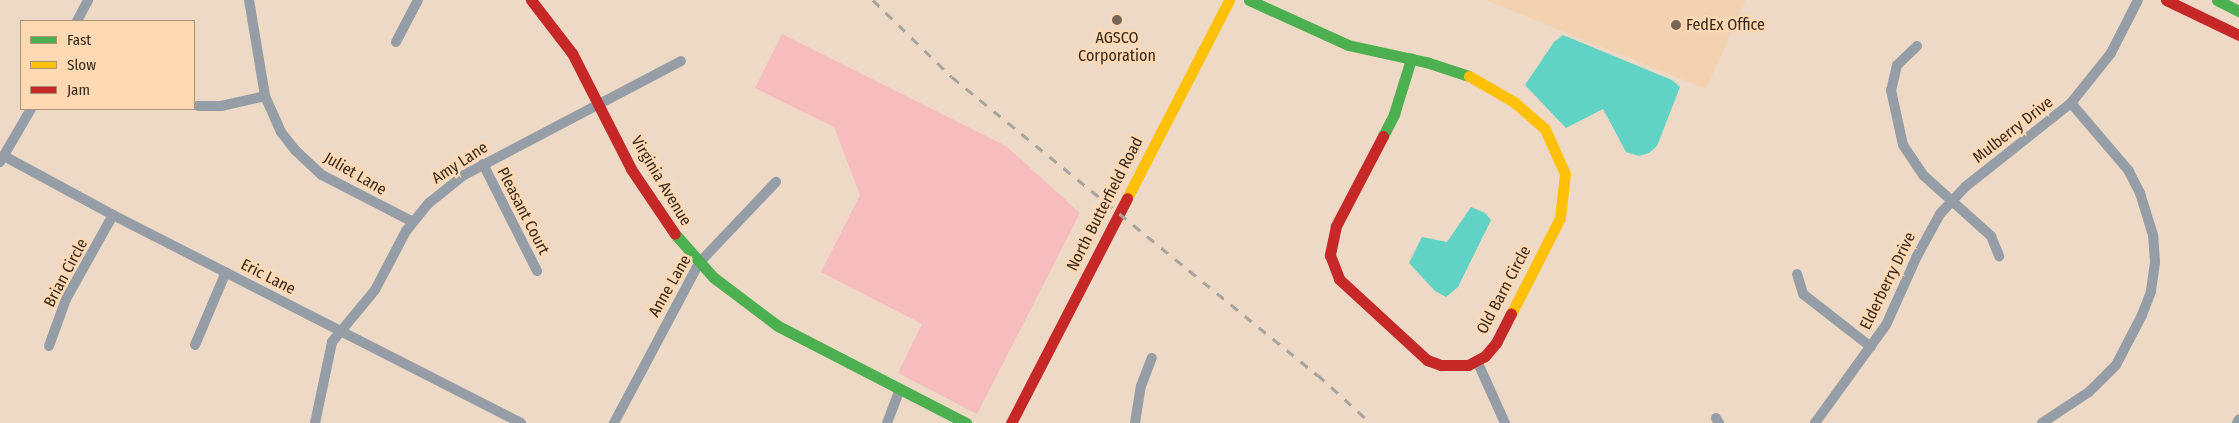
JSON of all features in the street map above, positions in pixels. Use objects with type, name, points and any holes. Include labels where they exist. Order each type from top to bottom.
[{"type":"street","points":[[77,20],[88,0]]},
{"type":"street","name":"Juliet Lane","points":[[249,0],[265,96],[281,132],[309,164],[322,175],[413,222]]},
{"type":"street","points":[[396,42],[418,0]]},
{"type":"street","name":"Virginia Avenue","points":[[531,0],[572,53],[631,168],[664,222],[699,263],[735,296],[778,326],[966,423]]},
{"type":"street","name":"North Butterfield Road","points":[[1011,423],[1229,0]]},
{"type":"street","name":"Old Barn Circle","points":[[1249,0],[1326,37],[1411,59],[1468,76],[1531,114],[1545,129],[1565,174],[1560,218],[1496,343],[1477,361],[1453,367],[1427,360],[1339,279],[1330,255],[1336,226],[1394,114],[1411,59]]},
{"type":"street","points":[[2071,103],[2111,53],[2138,0]]},
{"type":"street","points":[[2166,0],[2239,35]]},
{"type":"street","points":[[2217,0],[2239,11]]},
{"type":"street","points":[[1917,46],[1894,72],[1891,90],[1894,114],[1912,159],[1952,202],[1991,236],[1999,256]]},
{"type":"street","name":"Amy Lane","points":[[315,423],[329,350],[340,331],[375,290],[413,222],[445,189],[483,164],[681,62]]},
{"type":"street","points":[[198,106],[221,106],[265,96]]},
{"type":"street","name":"Mulberry Drive","points":[[1952,202],[1965,187],[2071,103],[2129,172],[2140,193],[2154,235],[2155,262],[2145,307],[2116,365],[2059,419],[2042,423]]},
{"type":"street","points":[[2,159],[30,110]]},
{"type":"street","name":"Eric Lane","points":[[2,159],[521,423]]},
{"type":"street","name":"Pleasant Court","points":[[483,164],[537,271]]},
{"type":"street","name":"Anne Lane","points":[[614,423],[699,263],[776,182]]},
{"type":"street","name":"Elderberry Drive","points":[[1815,423],[1886,325],[1929,232],[1952,202]]},
{"type":"street","name":"Brian Circle","points":[[49,346],[66,299],[113,215]]},
{"type":"street","points":[[195,345],[226,272]]},
{"type":"street","points":[[1797,274],[1803,294],[1871,347]]},
{"type":"street","points":[[1135,423],[1141,386],[1152,358]]},
{"type":"street","points":[[1477,361],[1505,423]]},
{"type":"street","points":[[888,423],[900,389]]},
{"type":"street","points":[[2237,423],[2239,419]]},
{"type":"shaded area","points":[[1485,0],[1746,0],[1706,89]]},
{"type":"shaded area","points":[[782,34],[1006,146],[1080,213],[977,414],[898,373],[922,324],[821,272],[860,195],[834,127],[755,88]]},
{"type":"water","points":[[1563,35],[1672,80],[1680,87],[1657,146],[1649,153],[1639,156],[1626,152],[1603,109],[1566,128],[1525,85],[1554,42]]},
{"type":"water","points":[[1471,207],[1485,213],[1491,220],[1458,287],[1446,297],[1435,291],[1409,263],[1422,237],[1447,242]]},
{"type":"railway","points":[[873,0],[952,77],[1318,375],[1371,423]]},
{"type":"traffic: fast","points":[[1249,0],[1348,45],[1426,62],[1469,76]]},
{"type":"traffic: fast","points":[[2217,0],[2239,11]]},
{"type":"traffic: fast","points":[[1383,136],[1394,114],[1411,59]]},
{"type":"traffic: fast","points":[[675,234],[713,277],[778,326],[966,423]]},
{"type":"traffic: slow","points":[[1127,198],[1229,0]]},
{"type":"traffic: slow","points":[[1469,76],[1514,102],[1545,129],[1565,174],[1560,218],[1511,314]]},
{"type":"traffic: jam","points":[[531,0],[572,53],[631,169],[675,234]]},
{"type":"traffic: jam","points":[[2166,0],[2239,35]]},
{"type":"traffic: jam","points":[[1383,136],[1336,226],[1330,255],[1339,279],[1427,360],[1441,365],[1468,365],[1485,356],[1496,343],[1511,314]]},
{"type":"traffic: jam","points":[[1011,423],[1127,198]]},
{"type":"place","name":"AGSCO Corporation","points":[[1117,20]]},
{"type":"place","name":"FedEx Office","points":[[1676,25]]}]
